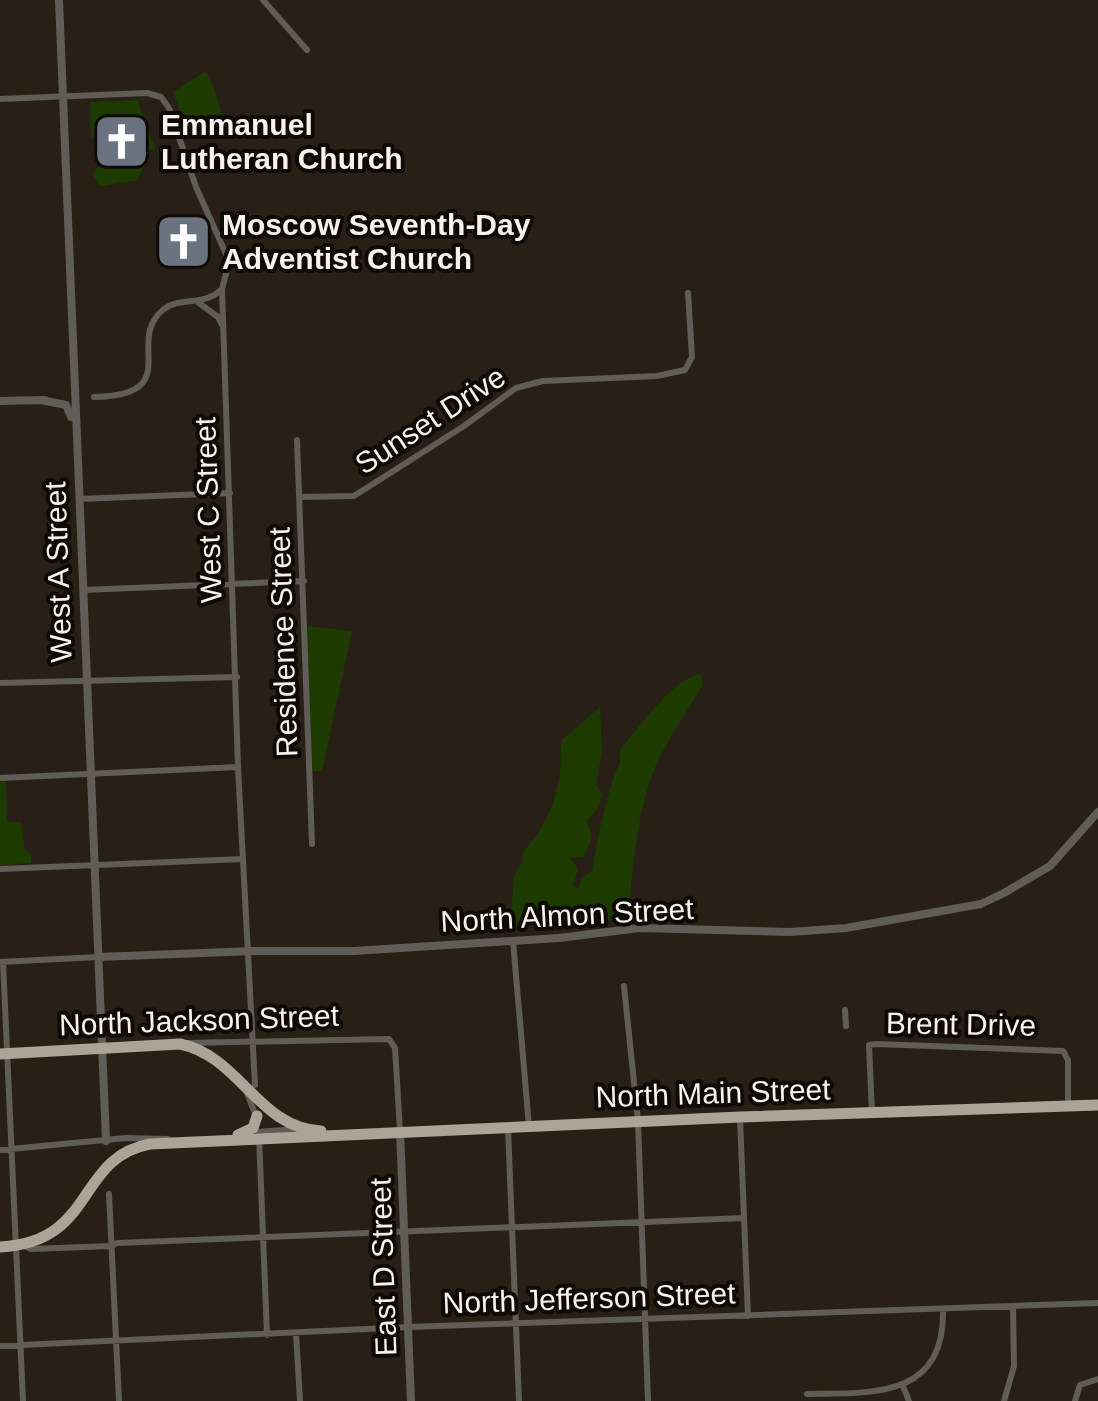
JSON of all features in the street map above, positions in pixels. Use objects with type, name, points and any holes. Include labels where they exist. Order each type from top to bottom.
[{"type":"highway","name":"North Main Street","points":[[180,1044],[206,1052],[273,1115],[301,1129],[330,1134]]},
{"type":"highway","name":"North Jackson Street","points":[[4,1053],[180,1044]]},
{"type":"highway","name":"North Main Street","points":[[20,1246],[36,1242],[71,1218],[104,1168],[136,1147],[178,1141],[1098,1104]]},
{"type":"highway","points":[[220,1139],[249,1132],[257,1116]]},
{"type":"highway","points":[[0,1247],[20,1246]]},
{"type":"street","name":"West A Street","points":[[58,0],[106,1142]]},
{"type":"street","points":[[263,0],[307,50]]},
{"type":"street","name":"West C Street","points":[[62,97],[161,97],[169,108],[208,219],[226,254],[222,289],[238,767],[255,1084]]},
{"type":"street","points":[[0,99],[62,97]]},
{"type":"street","points":[[94,397],[124,396],[138,388],[148,372],[148,336],[162,311],[172,305],[198,302],[222,289]]},
{"type":"street","name":"Sunset Drive","points":[[300,497],[354,496],[516,388],[543,381],[657,376],[684,370],[693,346],[688,293]]},
{"type":"street","points":[[198,302],[218,317],[224,327]]},
{"type":"street","points":[[0,401],[74,398]]},
{"type":"street","points":[[38,400],[68,406],[76,458]]},
{"type":"street","name":"Residence Street","points":[[297,440],[312,844]]},
{"type":"street","points":[[78,499],[230,493]]},
{"type":"street","points":[[82,590],[304,581]]},
{"type":"street","points":[[0,683],[237,678]]},
{"type":"street","points":[[0,778],[238,767]]},
{"type":"street","name":"North Almon Street","points":[[2,962],[248,951],[330,952],[514,941],[639,928],[819,931],[981,904],[1050,866],[1098,812]]},
{"type":"street","points":[[0,869],[243,859]]},
{"type":"street","points":[[514,941],[529,1126]]},
{"type":"street","points":[[2,962],[4,1053],[20,1246],[24,1401]]},
{"type":"street","points":[[624,986],[638,1121],[648,1401]]},
{"type":"street","points":[[845,1010],[846,1026]]},
{"type":"street","name":"North Jackson Street","points":[[180,1044],[381,1037],[391,1040],[396,1048],[400,1131]]},
{"type":"street","name":"Brent Drive","points":[[872,1112],[870,1045],[877,1044],[1063,1051],[1068,1060],[1068,1106]]},
{"type":"street","points":[[240,1080],[257,1116],[267,1334]]},
{"type":"street","points":[[740,1116],[748,1316]]},
{"type":"street","points":[[508,1126],[519,1401]]},
{"type":"street","name":"North Main Street","points":[[258,1135],[301,1129]]},
{"type":"street","name":"East D Street","points":[[400,1131],[411,1401]]},
{"type":"street","name":"North Main Street","points":[[0,1150],[143,1138],[178,1141]]},
{"type":"street","points":[[109,1194],[119,1401]]},
{"type":"street","points":[[20,1246],[111,1246],[404,1230],[744,1218]]},
{"type":"street","name":"North Jefferson Street","points":[[0,1346],[409,1326],[1098,1304]]},
{"type":"street","points":[[1004,1401],[1014,1366],[1013,1307]]},
{"type":"street","points":[[807,1394],[837,1398],[903,1386],[918,1376],[938,1348],[943,1310]]},
{"type":"street","points":[[296,1333],[300,1401]]},
{"type":"street","points":[[1075,1401],[1080,1385],[1098,1379]]},
{"type":"street","points":[[903,1386],[909,1401]]},
{"type":"green space","points":[[206,71],[224,122],[190,138],[173,92]]},
{"type":"green space","points":[[137,100],[147,126],[134,130],[116,123],[104,136],[110,152],[127,156],[137,139],[150,134],[155,149],[150,150],[138,180],[100,186],[92,174],[99,166],[97,139],[91,137],[90,102]]},
{"type":"green space","points":[[305,626],[352,631],[322,771],[309,771]]},
{"type":"green space","points":[[701,674],[703,684],[667,744],[649,784],[636,841],[628,919],[510,927],[514,875],[523,861],[523,852],[553,805],[560,775],[561,741],[600,707],[602,752],[596,785],[603,794],[587,821],[592,837],[584,857],[570,858],[578,869],[573,886],[578,889],[582,878],[593,870],[599,832],[620,764],[620,750],[668,694],[690,677]]},
{"type":"green space","points":[[6,781],[7,822],[21,822],[31,863],[0,865],[0,782]]},
{"type":"place","name":"Emmanuel Lutheran Church","points":[[122,141]]},
{"type":"place","name":"Moscow Seventh-Day Adventist Church","points":[[183,241]]}]
